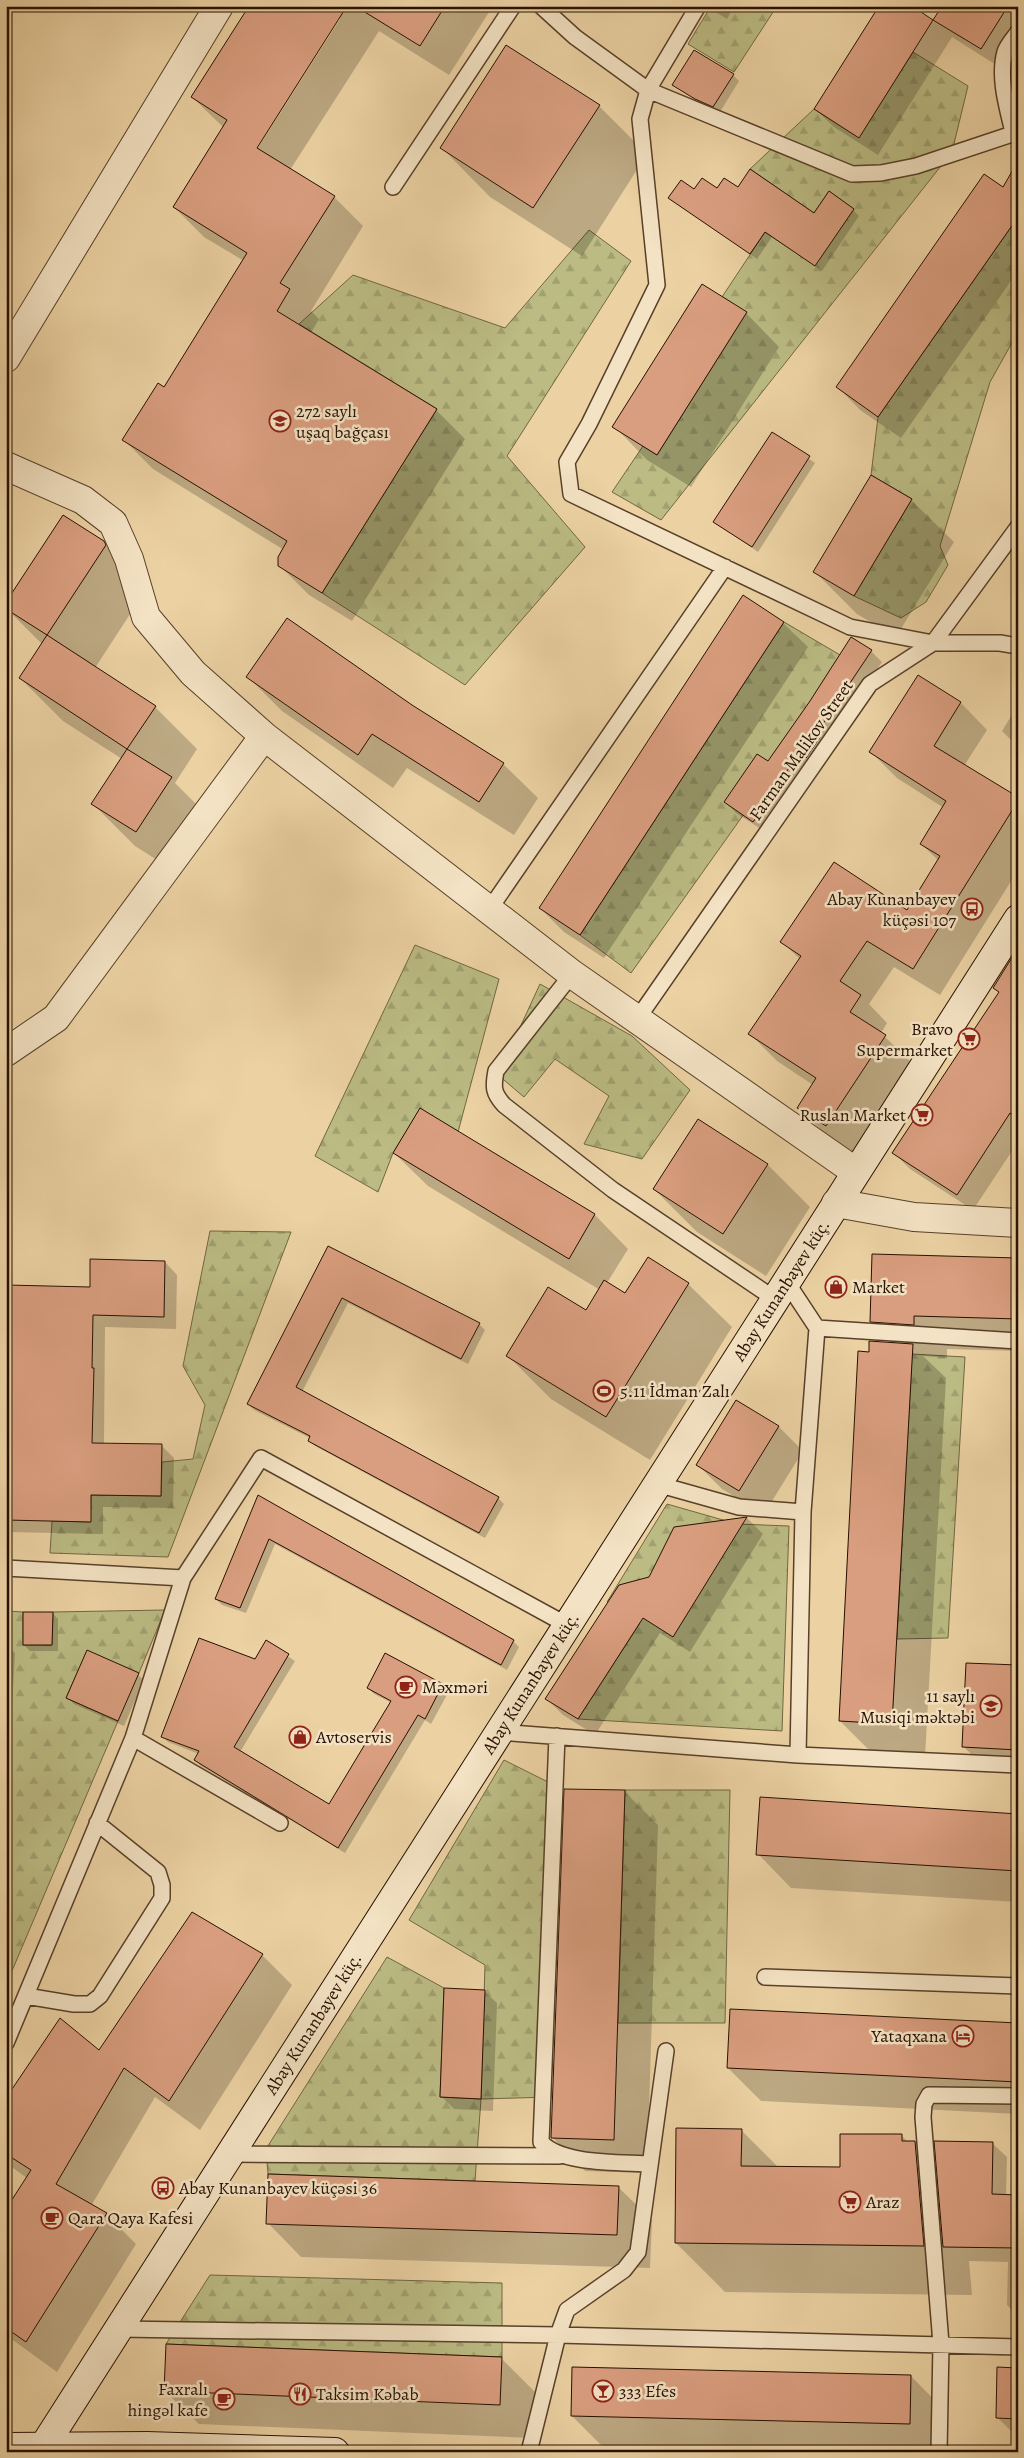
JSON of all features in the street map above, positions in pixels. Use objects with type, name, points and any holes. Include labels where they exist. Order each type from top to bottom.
[{"type":"street","points":[[6,358],[219,6]]},
{"type":"street","points":[[6,466],[83,500],[113,523],[129,559],[146,617],[193,673],[264,736],[572,974],[638,1018],[856,1172]]},
{"type":"street","points":[[6,1052],[56,1018],[264,736]]},
{"type":"street","name":"Abay Kunanbayev küç.","points":[[42,2449],[1018,919]]},
{"type":"street","points":[[836,1203],[914,1217],[1018,1223]]},
{"type":"street","points":[[6,2447],[335,2452]]},
{"type":"lane","points":[[393,187],[513,6]]},
{"type":"lane","points":[[541,6],[575,36],[648,90],[852,174],[881,173],[916,166],[1016,132],[1005,100],[1003,71],[1006,51],[1018,32]]},
{"type":"lane","points":[[698,6],[648,90],[640,120],[657,284],[589,424],[567,462],[571,494],[850,627],[933,643],[1000,643],[1018,646]]},
{"type":"lane","name":"Farman Malikov Street","points":[[638,1018],[870,684],[933,643],[1018,527]]},
{"type":"lane","points":[[489,910],[725,567]]},
{"type":"lane","points":[[572,974],[496,1072],[493,1086],[495,1095],[504,1105],[613,1190],[781,1290],[817,1328],[1018,1341]]},
{"type":"lane","points":[[798,1755],[803,1512],[817,1328]]},
{"type":"lane","points":[[6,2043],[133,1738],[183,1578],[261,1458],[567,1625]]},
{"type":"lane","points":[[658,1484],[740,1507],[803,1512]]},
{"type":"lane","points":[[6,1568],[183,1578]]},
{"type":"lane","points":[[499,1732],[798,1755],[1018,1765]]},
{"type":"lane","points":[[557,1736],[541,2142],[546,2148],[564,2156]]},
{"type":"lane","points":[[133,1738],[280,1823]]},
{"type":"lane","points":[[26,1996],[74,2004],[90,2004],[100,1996],[162,1898],[162,1884],[158,1872],[98,1823]]},
{"type":"lane","points":[[765,1976],[1018,1986]]},
{"type":"lane","points":[[529,2452],[558,2335],[567,2310],[624,2270],[638,2252],[666,2051]]},
{"type":"lane","points":[[939,2452],[941,2344],[923,2117],[924,2104],[929,2095],[1018,2096]]},
{"type":"lane","points":[[229,2154],[564,2156],[650,2164]]},
{"type":"lane","points":[[118,2329],[558,2335],[1018,2347]]},
{"type":"green space","points":[[711,6],[777,6],[734,72],[688,44]]},
{"type":"green space","points":[[913,52],[968,86],[952,152],[661,520],[612,492],[643,446],[657,455],[746,313],[722,297],[765,232],[815,265],[854,209],[829,191],[814,213],[750,169],[814,109],[859,137]]},
{"type":"green space","points":[[1018,217],[1018,332],[990,382],[940,546],[948,565],[926,602],[901,618],[854,596],[912,499],[871,475],[878,417]]},
{"type":"green space","points":[[589,230],[631,261],[507,456],[585,547],[465,685],[322,593],[437,409],[299,324],[353,275],[505,328]]},
{"type":"green space","points":[[784,622],[852,662],[631,973],[580,935]]},
{"type":"green space","points":[[415,945],[499,979],[458,1132],[420,1109],[393,1153],[378,1192],[315,1156]]},
{"type":"green space","points":[[540,984],[632,1036],[690,1090],[642,1159],[584,1144],[609,1096],[555,1059],[524,1097],[498,1075]]},
{"type":"green space","points":[[210,1231],[291,1232],[168,1557],[50,1553],[52,1521],[90,1522],[91,1495],[161,1496],[162,1462],[193,1459],[205,1405],[183,1366]]},
{"type":"green space","points":[[912,1354],[965,1357],[948,1638],[897,1639]]},
{"type":"green space","points":[[667,1504],[737,1524],[789,1526],[782,1731],[578,1719],[640,1623],[607,1602]]},
{"type":"green space","points":[[165,1610],[139,1673],[87,1651],[66,1698],[118,1721],[6,1985],[6,1611],[23,1612],[23,1645],[52,1645],[53,1612]]},
{"type":"green space","points":[[504,1760],[560,1788],[551,2097],[481,2099],[485,1965],[409,1920]]},
{"type":"green space","points":[[625,1790],[730,1790],[725,2023],[618,2023]]},
{"type":"green space","points":[[387,1957],[444,1988],[440,2097],[481,2099],[475,2181],[268,2174],[266,2149]]},
{"type":"green space","points":[[210,2275],[502,2283],[502,2357],[166,2344]]},
{"type":"building","points":[[249,6],[347,6],[257,148],[335,196],[280,283],[290,289],[277,311],[437,409],[322,593],[278,566],[278,557],[287,541],[122,440],[158,383],[164,387],[247,253],[173,207],[227,120],[191,97]]},
{"type":"building","points":[[355,6],[445,6],[420,46]]},
{"type":"building","points":[[879,6],[912,6],[933,20],[859,138],[814,109]]},
{"type":"building","points":[[942,6],[1008,6],[981,49],[933,20]]},
{"type":"building","points":[[506,45],[600,105],[533,208],[440,148]]},
{"type":"building","points":[[694,50],[734,74],[713,107],[672,85]]},
{"type":"building","points":[[1018,161],[1018,217],[878,417],[836,387],[984,174],[1003,187]]},
{"type":"building","points":[[750,169],[814,213],[829,191],[854,209],[815,266],[765,232],[750,254],[668,198],[681,180],[694,189],[702,178],[717,188],[724,178],[738,187]]},
{"type":"building","points":[[702,284],[747,312],[657,455],[612,427]]},
{"type":"building","points":[[772,432],[810,456],[752,547],[713,522]]},
{"type":"building","points":[[871,475],[912,499],[854,596],[813,572]]},
{"type":"building","points":[[63,515],[104,541],[106,545],[47,635],[6,609],[6,602]]},
{"type":"building","points":[[743,595],[784,622],[580,935],[539,908]]},
{"type":"building","points":[[287,618],[412,705],[504,763],[479,802],[372,734],[358,755],[246,677]]},
{"type":"building","points":[[47,635],[156,706],[127,749],[19,678]]},
{"type":"building","points":[[851,637],[872,650],[816,734],[820,737],[806,758],[799,753],[753,822],[724,802],[757,754],[768,761],[810,701]]},
{"type":"building","points":[[918,675],[961,702],[934,746],[1018,797],[1018,801],[913,969],[867,941],[840,981],[861,995],[850,1012],[886,1035],[826,1126],[797,1108],[816,1078],[748,1034],[801,956],[780,942],[834,862],[907,910],[940,856],[920,844],[946,801],[869,752]]},
{"type":"building","points":[[127,749],[172,777],[136,832],[91,804]]},
{"type":"building","points":[[1018,948],[1018,1119],[1010,1113],[957,1195],[892,1153],[999,992],[993,988]]},
{"type":"building","points":[[420,1108],[595,1214],[569,1259],[393,1153]]},
{"type":"building","points":[[698,1119],[768,1164],[723,1234],[653,1189]]},
{"type":"building","points":[[328,1246],[480,1323],[461,1359],[342,1298],[296,1387],[499,1497],[479,1533],[308,1441],[310,1436],[247,1404]]},
{"type":"building","points":[[872,1254],[1018,1258],[1018,1319],[914,1316],[914,1325],[870,1322]]},
{"type":"building","points":[[648,1257],[689,1283],[606,1417],[506,1356],[548,1287],[586,1310],[604,1280],[625,1293]]},
{"type":"building","points":[[90,1259],[165,1261],[164,1317],[93,1315],[92,1368],[94,1368],[92,1443],[162,1444],[161,1496],[91,1495],[91,1522],[6,1520],[6,1285],[90,1287]]},
{"type":"building","points":[[869,1341],[913,1344],[892,1724],[839,1721],[858,1351],[869,1352]]},
{"type":"building","points":[[736,1400],[779,1426],[739,1491],[696,1465]]},
{"type":"building","points":[[258,1495],[514,1640],[501,1665],[269,1539],[240,1608],[215,1599]]},
{"type":"building","points":[[747,1517],[673,1637],[643,1618],[578,1719],[545,1699],[619,1585],[649,1577],[674,1527]]},
{"type":"building","points":[[23,1612],[53,1612],[52,1645],[23,1645]]},
{"type":"building","points":[[199,1638],[255,1659],[266,1640],[289,1654],[234,1747],[329,1804],[391,1701],[367,1688],[385,1653],[443,1684],[425,1719],[418,1715],[338,1848],[194,1760],[199,1751],[161,1737]]},
{"type":"building","points":[[87,1650],[139,1673],[118,1721],[66,1698]]},
{"type":"building","name":"11 saylı Musiqi məktəbi","points":[[966,1663],[1018,1665],[1018,1750],[962,1747]]},
{"type":"building","points":[[564,1789],[625,1790],[614,2140],[551,2138]]},
{"type":"building","points":[[760,1797],[1018,1814],[1018,1871],[756,1855]]},
{"type":"building","points":[[192,1912],[263,1954],[169,2101],[124,2068],[56,2184],[107,2213],[26,2342],[6,2328],[6,2209],[31,2170],[6,2154],[6,2098],[60,2018],[99,2050]]},
{"type":"building","points":[[444,1988],[485,1990],[481,2099],[440,2097]]},
{"type":"building","points":[[730,2009],[1018,2023],[1018,2082],[727,2068]]},
{"type":"building","points":[[676,2128],[742,2129],[741,2166],[840,2167],[840,2134],[902,2134],[902,2141],[915,2141],[924,2246],[675,2243]]},
{"type":"building","points":[[934,2141],[993,2142],[992,2194],[1018,2195],[1018,2248],[943,2247]]},
{"type":"building","points":[[268,2174],[619,2186],[617,2235],[266,2224]]},
{"type":"building","points":[[166,2344],[502,2357],[500,2405],[164,2391]]},
{"type":"building","points":[[572,2367],[911,2375],[910,2424],[571,2416]]},
{"type":"building","points":[[997,2367],[1018,2368],[1018,2419],[996,2418]]},
{"type":"place","name":"272 saylı uşaq bağçası","points":[[280,421]]},
{"type":"place","name":"Abay Kunanbayev küçəsi 107","points":[[972,909]]},
{"type":"place","name":"Bravo Supermarket","points":[[969,1039]]},
{"type":"place","name":"Ruslan Market","points":[[922,1115]]},
{"type":"place","name":"Market","points":[[836,1287]]},
{"type":"place","name":"5.11 İdman Zalı","points":[[604,1391]]},
{"type":"place","name":"Məxməri","points":[[406,1687]]},
{"type":"place","name":"11 saylı Musiqi məktəbi","points":[[991,1706]]},
{"type":"place","name":"Avtoservis","points":[[300,1737]]},
{"type":"place","name":"Yataqxana","points":[[963,2036]]},
{"type":"place","name":"Abay Kunanbayev küçəsi 36","points":[[163,2188]]},
{"type":"place","name":"Araz","points":[[850,2202]]},
{"type":"place","name":"Qara Qaya Kafesi","points":[[52,2218]]},
{"type":"place","name":"333 Efes","points":[[603,2391]]},
{"type":"place","name":"Taksim Kəbab","points":[[300,2394]]},
{"type":"place","name":"Faxralı hingəl kafe","points":[[224,2399]]}]
